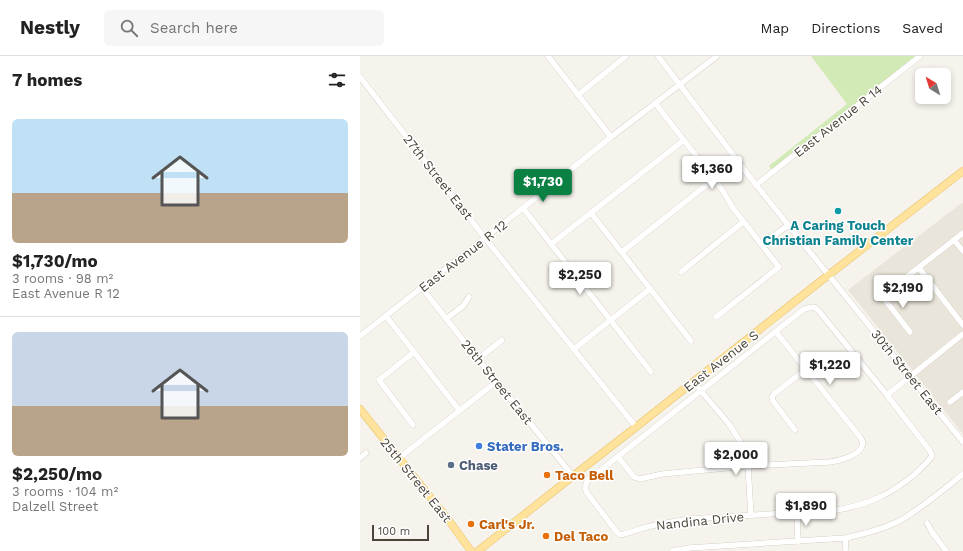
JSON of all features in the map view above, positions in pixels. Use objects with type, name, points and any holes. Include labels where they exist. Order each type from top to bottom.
[{"type":"main road","name":"East Avenue S","points":[[478,551],[963,171]]},
{"type":"main road","name":"25th Street East","points":[[360,409],[472,551]]},
{"type":"street","points":[[548,56],[611,137]]},
{"type":"street","points":[[578,95],[626,56]]},
{"type":"street","name":"30th Street East","points":[[658,56],[756,185],[963,442]]},
{"type":"street","name":"East Avenue R 12","points":[[360,336],[486,238],[611,137],[717,56]]},
{"type":"street","name":"East Avenue R 14","points":[[756,185],[920,56]]},
{"type":"street","name":"27th Street East","points":[[360,77],[636,428]]},
{"type":"street","points":[[655,103],[722,188],[743,222],[779,267],[716,317]]},
{"type":"street","points":[[551,244],[684,140]]},
{"type":"street","points":[[622,252],[714,179]]},
{"type":"street","points":[[523,208],[651,372]]},
{"type":"street","points":[[591,213],[691,341]]},
{"type":"street","points":[[681,272],[743,222]]},
{"type":"street","points":[[762,245],[788,224]]},
{"type":"street","points":[[910,332],[882,296],[963,233]]},
{"type":"street","points":[[954,240],[963,251]]},
{"type":"street","points":[[919,268],[963,325]]},
{"type":"street","name":"26th Street East","points":[[422,288],[573,476]]},
{"type":"street","points":[[574,349],[650,289]]},
{"type":"street","points":[[446,319],[463,306],[469,297]]},
{"type":"street","name":"East Avenue S","points":[[620,535],[616,532],[587,493],[585,488],[587,481],[804,310],[814,307],[818,310],[887,395]]},
{"type":"street","points":[[386,316],[459,410]]},
{"type":"street","points":[[618,456],[634,477],[640,479],[662,474],[748,466],[830,462],[851,456],[858,451],[862,447],[863,442],[860,437],[776,332]]},
{"type":"street","points":[[887,395],[963,334]]},
{"type":"street","points":[[478,359],[502,340]]},
{"type":"street","points":[[413,425],[379,380],[414,352]]},
{"type":"street","points":[[795,430],[773,401],[772,397],[806,369]]},
{"type":"street","points":[[399,458],[496,382]]},
{"type":"street","points":[[694,382],[729,424],[746,451],[751,515]]},
{"type":"street","points":[[950,402],[963,392]]},
{"type":"street","name":"Nandina Drive","points":[[620,535],[668,522],[689,519],[837,510],[870,502],[888,494],[906,482],[928,462],[932,456],[930,451],[887,395]]},
{"type":"street","points":[[360,458],[366,453]]},
{"type":"street","points":[[672,551],[689,548],[845,538],[871,532],[900,520],[920,507],[963,474]]},
{"type":"street","points":[[797,513],[798,541]]},
{"type":"street","points":[[927,523],[946,551]]},
{"type":"street","points":[[845,538],[846,551]]},
{"type":"shaded area","points":[[963,202],[963,434],[848,290]]},
{"type":"green space","points":[[811,56],[915,56],[772,170],[769,166],[847,104]]},
{"type":"place","name":"A Caring Touch Christian Family Center","points":[[838,211]]},
{"type":"place","name":"Stater Bros.","points":[[479,446]]},
{"type":"place","name":"Chase","points":[[451,465]]},
{"type":"place","name":"Taco Bell","points":[[547,475]]},
{"type":"place","name":"Carl's Jr.","points":[[471,524]]},
{"type":"place","name":"Del Taco","points":[[546,536]]}]
